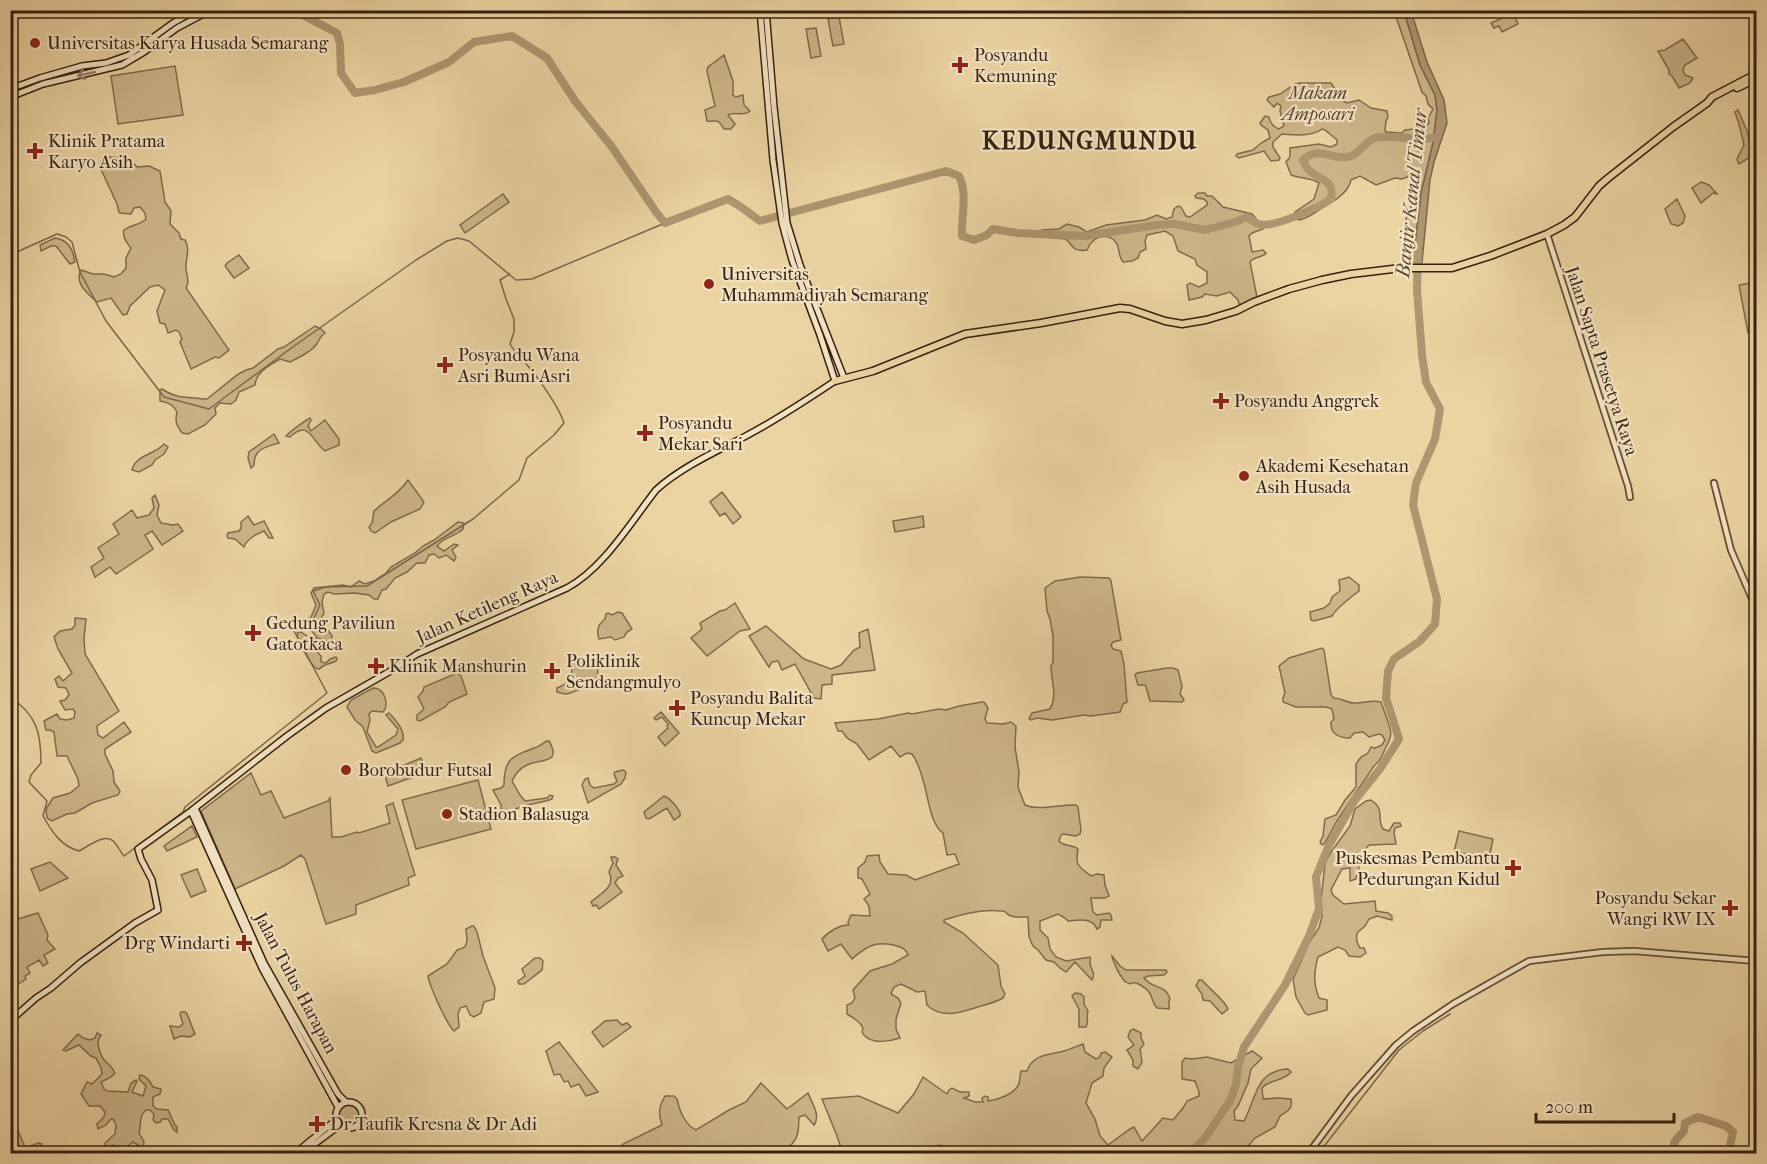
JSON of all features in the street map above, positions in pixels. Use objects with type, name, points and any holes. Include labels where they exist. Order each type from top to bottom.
[{"type":"main road","points":[[10,89],[82,66],[106,63],[129,55],[173,23],[196,10]]},
{"type":"main road","points":[[10,97],[43,84],[111,69],[133,60],[177,28],[211,10]]},
{"type":"main road","points":[[760,10],[785,223],[797,266],[823,334],[844,378]]},
{"type":"main road","points":[[766,10],[768,75]]},
{"type":"main road","points":[[106,63],[111,69]]},
{"type":"main road","points":[[1707,103],[1712,97],[1756,74]]},
{"type":"main road","points":[[823,334],[835,381],[864,374],[964,334],[1041,323],[1120,308],[1182,324],[1236,311],[1304,284],[1340,276],[1401,268],[1458,267],[1548,234],[1570,221],[1611,175],[1627,165],[1680,122],[1707,103],[1756,79]]},
{"type":"main road","name":"Jalan Ketileng Raya","points":[[10,1021],[80,963],[135,923],[158,910],[152,880],[138,849],[193,810],[318,714],[417,654],[581,580],[590,573],[664,483],[809,399],[835,381]]},
{"type":"main road","name":"Jalan Tulus Harapan","points":[[193,810],[283,1008],[338,1107]]},
{"type":"main road","name":"Jalan Tulus Harapan","points":[[247,930],[338,1094],[346,1102]]},
{"type":"main road","points":[[346,1102],[358,1106],[361,1110],[360,1123],[348,1129],[338,1122],[336,1111],[338,1107],[346,1102]]},
{"type":"main road","points":[[294,1154],[338,1122]]},
{"type":"main road","points":[[301,1154],[338,1122]]},
{"type":"street","name":"Jalan Sapta Prasetya Raya","points":[[1548,234],[1630,497]]},
{"type":"street","points":[[1714,483],[1730,546],[1756,608]]},
{"type":"street","points":[[1308,1154],[1352,1096],[1396,1045],[1453,1004],[1529,961],[1603,952],[1634,951],[1756,961]]},
{"type":"green space","name":"Makam Amposari","points":[[1394,11],[1404,11],[1420,65],[1435,95],[1437,110],[1433,143],[1421,193],[1415,264],[1409,264],[1406,259],[1411,236],[1406,219],[1414,199],[1415,179],[1410,176],[1402,179],[1395,178],[1376,185],[1360,176],[1351,180],[1346,191],[1336,199],[1298,220],[1295,212],[1314,199],[1319,183],[1291,175],[1286,162],[1290,157],[1290,148],[1319,144],[1331,147],[1337,144],[1337,140],[1322,129],[1308,134],[1282,134],[1273,142],[1279,160],[1271,161],[1264,151],[1239,158],[1236,156],[1253,150],[1270,138],[1268,130],[1260,123],[1265,116],[1269,117],[1271,123],[1277,128],[1284,126],[1281,106],[1277,103],[1274,107],[1267,100],[1300,83],[1331,83],[1343,101],[1347,103],[1359,100],[1371,108],[1387,111],[1386,132],[1402,133],[1405,130],[1424,128],[1429,123],[1428,118],[1433,109],[1422,92]]},
{"type":"green space","points":[[1513,13],[1518,24],[1502,32],[1499,26],[1494,28],[1491,23]]},
{"type":"green space","points":[[839,17],[844,44],[833,46],[828,19]]},
{"type":"green space","points":[[816,28],[821,56],[811,58],[806,29]]},
{"type":"green space","points":[[1683,39],[1697,58],[1685,65],[1683,70],[1685,75],[1693,78],[1690,83],[1679,88],[1658,51],[1665,50]]},
{"type":"green space","points":[[724,55],[733,81],[733,95],[736,97],[743,95],[744,105],[750,111],[745,114],[728,115],[735,124],[731,129],[724,129],[717,121],[707,121],[705,110],[715,106],[708,67]]},
{"type":"green space","points":[[175,66],[183,115],[118,124],[111,76]]},
{"type":"green space","points":[[1738,110],[1754,155],[1739,164],[1737,159],[1744,145],[1735,112]]},
{"type":"green space","points":[[107,157],[128,158],[137,167],[149,166],[160,171],[165,202],[171,211],[170,224],[179,233],[181,239],[185,240],[188,247],[186,288],[229,350],[219,358],[215,357],[191,369],[180,342],[182,339],[179,332],[176,330],[168,333],[165,324],[160,323],[157,311],[165,290],[158,285],[150,287],[130,306],[127,314],[123,315],[111,298],[97,302],[80,283],[81,270],[114,277],[121,274],[126,268],[126,258],[131,248],[124,237],[124,230],[146,219],[140,207],[134,208],[131,214],[119,212],[100,167],[101,161]]},
{"type":"green space","points":[[1701,182],[1709,185],[1717,194],[1713,193],[1701,203],[1692,188]]},
{"type":"green space","points":[[1198,193],[1212,196],[1223,207],[1252,214],[1263,227],[1249,236],[1252,252],[1263,250],[1266,253],[1250,262],[1257,297],[1242,305],[1230,292],[1217,296],[1205,294],[1189,300],[1187,285],[1190,283],[1199,287],[1207,283],[1207,272],[1197,265],[1195,259],[1178,251],[1173,236],[1165,231],[1147,235],[1146,249],[1140,252],[1138,258],[1123,262],[1117,244],[1112,238],[1098,238],[1087,250],[1079,250],[1066,239],[1043,237],[1040,232],[1059,229],[1067,224],[1087,232],[1106,225],[1145,220],[1157,215],[1166,219],[1172,217],[1174,209],[1178,206],[1186,216],[1190,217],[1207,205],[1204,199],[1196,198]]},
{"type":"green space","points":[[503,194],[509,202],[465,233],[460,225]]},
{"type":"green space","points":[[1677,199],[1685,216],[1683,223],[1678,226],[1671,224],[1665,209]]},
{"type":"green space","points":[[55,238],[70,246],[75,262],[70,264],[56,246],[41,251],[40,245]]},
{"type":"green space","points":[[239,255],[249,268],[234,278],[225,266]]},
{"type":"green space","points":[[1756,282],[1756,332],[1748,333],[1739,285]]},
{"type":"green space","points":[[315,326],[325,333],[311,350],[290,362],[280,359],[268,366],[258,376],[255,385],[239,392],[236,400],[231,404],[220,403],[215,408],[216,414],[205,425],[188,434],[182,433],[178,428],[177,412],[173,407],[160,401],[160,390],[162,389],[179,396],[207,399],[237,375],[253,368]]},
{"type":"green space","points":[[310,418],[308,426],[311,431],[325,420],[339,439],[339,445],[325,451],[309,433],[302,430],[290,437],[286,436]]},
{"type":"green space","points":[[274,434],[279,443],[265,447],[258,452],[251,468],[249,452]]},
{"type":"green space","points":[[164,444],[168,447],[164,454],[152,465],[139,472],[132,470],[137,461]]},
{"type":"green space","points":[[408,480],[424,502],[420,509],[391,522],[375,533],[371,531],[369,527],[374,511]]},
{"type":"green space","points":[[722,492],[741,517],[733,524],[725,513],[720,516],[710,502]]},
{"type":"green space","points":[[155,495],[159,505],[157,515],[161,523],[178,524],[183,531],[162,545],[152,531],[145,535],[153,549],[116,574],[110,567],[95,577],[91,567],[104,558],[98,548],[119,534],[113,524],[132,510],[137,518],[149,515],[154,508],[152,498]]},
{"type":"green space","points":[[248,516],[254,525],[264,521],[273,538],[269,538],[264,531],[247,542],[244,547],[235,539],[228,538],[228,533],[239,531],[241,522]]},
{"type":"green space","points":[[923,516],[924,527],[895,532],[893,521]]},
{"type":"green space","points":[[458,522],[464,523],[463,529],[437,546],[444,551],[454,544],[458,545],[452,550],[456,557],[454,561],[446,555],[439,558],[434,554],[429,555],[425,563],[417,563],[407,572],[395,578],[386,589],[382,590],[378,599],[355,593],[328,592],[324,594],[322,622],[332,636],[331,642],[317,638],[312,631],[304,628],[303,624],[311,617],[316,605],[311,593],[314,588],[343,585],[351,587],[359,581],[365,584],[374,581]]},
{"type":"green space","points":[[1080,577],[1109,578],[1111,581],[1121,640],[1111,645],[1113,649],[1121,651],[1127,702],[1123,704],[1120,712],[1052,720],[1037,718],[1031,720],[1029,719],[1032,713],[1050,709],[1054,698],[1051,666],[1053,636],[1047,611],[1045,588],[1055,581]]},
{"type":"green space","points":[[1349,577],[1359,585],[1359,591],[1332,616],[1311,620],[1310,612],[1324,608],[1330,603],[1332,597],[1340,591],[1339,580]]},
{"type":"green space","points":[[735,603],[750,629],[740,631],[707,656],[691,638],[702,629],[700,623]]},
{"type":"green space","points":[[622,613],[632,629],[624,637],[615,640],[611,637],[599,639],[598,628],[606,614],[612,615]]},
{"type":"green space","points":[[75,618],[86,619],[85,654],[119,711],[97,726],[98,735],[103,738],[124,722],[131,732],[105,749],[113,771],[114,782],[120,791],[118,795],[92,803],[75,813],[52,821],[47,818],[46,809],[53,798],[70,793],[79,786],[67,756],[57,756],[54,732],[46,730],[44,721],[57,714],[60,719],[74,718],[73,709],[65,710],[60,701],[65,700],[69,695],[66,688],[58,687],[55,679],[59,676],[63,681],[72,673],[54,637],[60,631],[72,629],[75,625]]},
{"type":"green space","points":[[766,626],[804,659],[831,669],[841,665],[854,650],[860,647],[859,633],[868,629],[875,670],[832,675],[832,684],[822,685],[821,699],[814,698],[795,664],[782,670],[778,661],[772,662],[769,667],[749,636]]},
{"type":"green space","points":[[301,632],[316,639],[319,645],[326,648],[326,650],[317,652],[321,656],[321,662],[326,663],[336,657],[336,661],[319,669],[316,668],[299,641],[297,633]]},
{"type":"green space","points":[[1322,648],[1331,695],[1351,703],[1381,702],[1391,732],[1381,758],[1322,845],[1320,842],[1325,819],[1336,815],[1356,787],[1356,764],[1371,747],[1382,745],[1385,740],[1382,735],[1369,737],[1363,732],[1354,733],[1350,738],[1339,736],[1332,730],[1331,722],[1334,719],[1332,709],[1296,707],[1283,702],[1285,693],[1279,666],[1289,658]]},
{"type":"green space","points":[[578,658],[583,665],[594,664],[598,670],[597,682],[569,694],[557,692],[557,688],[569,681],[573,661]]},
{"type":"green space","points":[[1167,668],[1178,670],[1182,686],[1180,694],[1184,700],[1182,702],[1150,701],[1145,685],[1138,685],[1135,675],[1137,673]]},
{"type":"green space","points":[[457,673],[461,676],[467,694],[449,702],[445,707],[420,721],[417,720],[417,715],[424,709],[418,697],[424,687]]},
{"type":"green space","points":[[373,688],[383,693],[386,701],[383,712],[372,711],[369,714],[367,732],[376,747],[396,735],[398,729],[386,715],[389,713],[403,733],[403,740],[400,743],[376,753],[372,751],[363,727],[355,720],[347,707],[351,700]]},
{"type":"green space","points":[[984,702],[988,708],[985,719],[987,723],[1011,722],[1016,726],[1018,787],[1025,805],[1043,807],[1076,805],[1078,807],[1080,834],[1076,836],[1063,834],[1059,841],[1078,849],[1077,862],[1080,868],[1091,876],[1104,875],[1109,896],[1091,898],[1093,912],[1097,915],[1109,913],[1112,920],[1101,920],[1100,927],[1097,929],[1088,921],[1068,921],[1058,914],[1040,921],[1040,930],[1048,938],[1050,949],[1056,957],[1066,961],[1090,957],[1093,978],[1092,980],[1075,962],[1066,972],[1054,962],[1046,960],[1033,946],[1029,937],[1028,917],[1013,917],[1004,911],[965,914],[944,920],[944,922],[963,933],[998,965],[1001,986],[1005,994],[1003,998],[967,1010],[946,1013],[933,1010],[927,1005],[925,991],[917,992],[901,984],[894,987],[891,994],[901,1003],[896,1019],[896,1029],[900,1038],[887,1041],[872,1040],[863,1033],[859,1022],[847,1014],[847,1005],[855,998],[853,990],[870,971],[892,964],[908,955],[907,952],[900,947],[881,944],[866,948],[852,959],[841,944],[828,951],[822,939],[835,929],[849,925],[851,915],[870,916],[869,906],[864,899],[870,894],[862,879],[858,878],[858,868],[865,862],[867,856],[879,855],[880,862],[888,874],[906,875],[915,880],[959,864],[955,854],[947,855],[943,833],[932,816],[921,774],[912,754],[907,753],[900,757],[891,746],[869,760],[857,744],[847,738],[842,731],[838,731],[835,723],[939,709],[946,710]]},
{"type":"green space","points":[[661,712],[679,733],[665,746],[658,737],[668,728],[668,724],[662,717],[656,720],[654,718]]},
{"type":"green space","points":[[547,741],[553,749],[551,757],[548,760],[523,767],[512,781],[525,801],[547,798],[550,795],[553,796],[552,799],[520,807],[502,819],[501,805],[493,790],[504,785],[507,764],[514,757]]},
{"type":"green space","points":[[421,758],[427,772],[388,786],[385,775],[388,774],[387,772]]},
{"type":"green space","points":[[623,770],[626,772],[621,784],[588,803],[582,785],[585,779],[588,778],[590,785],[594,788],[614,784],[617,781],[615,772]]},
{"type":"green space","points":[[251,773],[261,795],[271,791],[284,818],[328,801],[330,798],[332,837],[359,833],[390,823],[386,806],[393,803],[415,875],[408,878],[409,885],[356,905],[356,914],[326,924],[305,859],[301,855],[284,866],[235,889],[201,811]]},
{"type":"green space","name":"Stadion Balasuga","points":[[478,780],[491,829],[416,849],[402,800]]},
{"type":"green space","points":[[664,796],[675,805],[680,816],[674,820],[667,808],[649,819],[646,818],[644,812]]},
{"type":"green space","points":[[1371,800],[1380,811],[1383,829],[1389,831],[1394,823],[1400,823],[1401,826],[1395,828],[1394,833],[1396,844],[1369,845],[1363,852],[1356,879],[1350,881],[1350,868],[1342,869],[1331,890],[1333,895],[1344,904],[1375,901],[1376,911],[1388,913],[1392,916],[1392,920],[1377,916],[1369,919],[1357,936],[1360,948],[1364,948],[1366,953],[1360,957],[1349,956],[1345,950],[1338,947],[1318,957],[1315,982],[1319,998],[1327,1000],[1327,1010],[1308,1015],[1296,997],[1293,979],[1310,941],[1319,928],[1322,916],[1321,900],[1325,863],[1350,826],[1355,809]]},
{"type":"green space","points":[[192,826],[197,837],[167,851],[164,846]]},
{"type":"green space","points":[[1459,831],[1493,839],[1489,859],[1454,852]]},
{"type":"green space","points":[[611,857],[618,859],[616,865],[623,876],[615,883],[622,892],[599,909],[591,902],[603,893],[611,882],[609,872],[613,863]]},
{"type":"green space","points":[[50,862],[68,878],[40,891],[31,869]]},
{"type":"green space","points":[[197,869],[206,891],[191,897],[181,875]]},
{"type":"green space","points":[[11,903],[14,903],[18,919],[38,913],[48,935],[47,940],[55,949],[44,955],[48,963],[43,966],[39,960],[27,967],[30,973],[25,976],[26,979],[14,987],[17,993],[11,996]]},
{"type":"green space","points":[[472,926],[477,932],[495,988],[494,999],[484,1002],[481,1013],[474,1017],[470,1015],[466,1006],[460,1008],[459,1027],[454,1031],[439,1005],[428,976],[447,964],[457,950],[465,947],[466,929]]},
{"type":"green space","points":[[1112,956],[1126,970],[1166,970],[1164,975],[1144,978],[1168,994],[1169,1009],[1157,1008],[1146,989],[1136,983],[1129,984],[1124,980]]},
{"type":"green space","points":[[535,958],[543,961],[542,970],[524,984],[519,984],[518,981],[525,976],[522,969]]},
{"type":"green space","points":[[1199,980],[1202,980],[1226,1005],[1228,1009],[1222,1014],[1210,1001],[1203,1000],[1196,986]]},
{"type":"green space","points":[[1075,993],[1084,997],[1084,1004],[1088,1011],[1086,1027],[1079,1027],[1079,1009],[1072,996]]},
{"type":"green space","points":[[181,1012],[187,1014],[195,1034],[174,1039],[170,1026],[179,1027],[183,1024]]},
{"type":"green space","points":[[617,1020],[622,1025],[627,1023],[631,1027],[603,1047],[592,1032],[605,1021]]},
{"type":"green space","points":[[1133,1029],[1141,1033],[1144,1044],[1140,1049],[1142,1062],[1138,1069],[1133,1066],[1133,1060],[1127,1050],[1134,1045],[1128,1037]]},
{"type":"green space","points":[[97,1033],[101,1035],[98,1042],[101,1054],[115,1073],[101,1082],[104,1089],[128,1092],[131,1083],[136,1080],[132,1092],[143,1096],[146,1086],[139,1079],[140,1075],[144,1076],[153,1087],[161,1089],[160,1094],[153,1097],[153,1106],[157,1109],[168,1110],[177,1127],[177,1132],[168,1119],[162,1119],[156,1123],[153,1120],[154,1114],[146,1110],[141,1118],[139,1133],[144,1142],[143,1148],[133,1142],[125,1148],[127,1154],[119,1153],[114,1145],[105,1148],[105,1143],[115,1134],[116,1125],[111,1119],[98,1129],[97,1124],[104,1117],[105,1112],[100,1106],[89,1106],[81,1094],[87,1082],[92,1084],[102,1074],[101,1068],[96,1058],[79,1045],[66,1051],[63,1050],[78,1034],[90,1040],[95,1038]]},
{"type":"green space","points":[[559,1042],[598,1092],[586,1096],[579,1084],[571,1087],[568,1081],[564,1082],[560,1074],[554,1075],[546,1051]]},
{"type":"green space","points":[[1083,1044],[1085,1052],[1096,1059],[1105,1052],[1112,1057],[1104,1068],[1103,1076],[1092,1083],[1086,1103],[1095,1119],[1100,1136],[1108,1145],[1134,1127],[1142,1141],[1163,1118],[1173,1120],[1187,1101],[1199,1096],[1195,1081],[1182,1079],[1182,1062],[1185,1058],[1207,1057],[1231,1063],[1252,1051],[1262,1058],[1251,1069],[1248,1083],[1234,1111],[1235,1120],[1244,1121],[1263,1080],[1277,1071],[1288,1069],[1291,1072],[1262,1088],[1263,1099],[1291,1099],[1291,1106],[1280,1116],[1275,1127],[1255,1138],[1249,1145],[1255,1153],[953,1154],[944,1146],[938,1145],[930,1153],[843,1154],[822,1099],[859,1096],[898,1113],[914,1094],[923,1077],[947,1094],[952,1088],[960,1092],[969,1092],[969,1096],[964,1098],[975,1102],[983,1102],[982,1098],[985,1096],[988,1097],[988,1101],[1012,1092],[1019,1084],[1021,1071],[1027,1071],[1037,1058]]},
{"type":"green space","points":[[761,1083],[787,1109],[808,1093],[815,1109],[817,1118],[814,1125],[805,1115],[799,1117],[795,1140],[781,1153],[742,1149],[729,1154],[614,1153],[623,1144],[662,1125],[660,1110],[665,1096],[674,1096],[677,1099],[683,1117],[696,1130],[746,1102]]},
{"type":"green space","points":[[348,1105],[356,1108],[359,1116],[356,1124],[348,1127],[340,1124],[337,1116],[340,1108]]},
{"type":"green space","points":[[10,1122],[18,1131],[25,1147],[42,1144],[38,1153],[11,1153]]},
{"type":"shaded area","points":[[1404,11],[1411,11],[1427,62],[1444,100],[1447,123],[1430,180],[1422,262],[1416,263],[1415,245],[1421,193],[1433,143],[1437,110],[1435,95],[1420,65]]},
{"type":"waterway","points":[[293,10],[337,33],[340,44],[341,73],[355,93],[404,82],[449,62],[474,42],[512,36],[547,58],[575,101],[612,147],[665,223],[728,199],[760,221],[946,171],[959,176],[962,183],[964,198],[962,236],[974,240],[987,235],[993,229],[1017,233],[1085,236],[1175,224],[1205,230],[1247,217],[1265,225],[1295,216],[1331,199],[1332,192],[1328,183],[1312,173],[1306,166],[1303,160],[1309,156],[1320,153],[1335,157],[1352,156],[1378,137],[1424,139],[1437,137]]},
{"type":"waterway","points":[[10,255],[57,234],[66,237],[72,242],[80,272],[106,321],[164,397],[209,409],[416,260],[447,241],[458,238],[469,241],[516,280],[532,279],[665,223]]},
{"type":"waterway","name":"Banjir Kanal Timur","points":[[1189,1154],[1205,1138],[1230,1101],[1244,1047],[1285,985],[1309,936],[1319,909],[1316,877],[1328,847],[1355,800],[1380,769],[1399,739],[1386,698],[1388,671],[1394,659],[1420,641],[1435,624],[1437,599],[1413,505],[1416,483],[1435,439],[1440,409],[1426,382],[1422,355],[1417,290],[1418,253]]},
{"type":"waterway","points":[[10,697],[26,711],[36,726],[41,763],[31,775],[29,782],[47,801],[43,816],[54,833],[67,846],[79,851],[107,838],[124,856],[183,812],[185,807],[327,693],[293,629],[313,620],[320,605],[313,591],[326,587],[367,586],[473,519],[519,480],[527,458],[554,435],[564,423],[543,386],[510,344],[514,332],[514,319],[500,280],[510,274]]},
{"type":"waterway","points":[[1318,1154],[1399,1050],[1450,1014]]},
{"type":"waterway","points":[[1671,1154],[1675,1141],[1684,1131],[1685,1123],[1698,1117],[1726,1126],[1733,1132],[1728,1154]]},
{"type":"place","name":"Universitas Karya Husada Semarang","points":[[35,43]]},
{"type":"place","name":"Posyandu Kemuning","points":[[960,65]]},
{"type":"place","name":"Klinik Pratama Karyo Asih","points":[[35,151]]},
{"type":"place","name":"Universitas Muhammadiyah Semarang","points":[[709,284]]},
{"type":"place","name":"Posyandu Wana Asri Bumi Asri","points":[[445,365]]},
{"type":"place","name":"Posyandu Anggrek","points":[[1221,401]]},
{"type":"place","name":"Posyandu Mekar Sari","points":[[645,433]]},
{"type":"place","name":"Akademi Kesehatan Asih Husada","points":[[1244,476]]},
{"type":"place","name":"Gedung Paviliun Gatotkaca","points":[[253,633]]},
{"type":"place","name":"Klinik Manshurin","points":[[376,666]]},
{"type":"place","name":"Poliklinik Sendangmulyo","points":[[552,671]]},
{"type":"place","name":"Posyandu Balita Kuncup Mekar","points":[[677,708]]},
{"type":"place","name":"Borobudur Futsal","points":[[346,770]]},
{"type":"place","name":"Stadion Balasuga","points":[[447,814]]},
{"type":"place","name":"Puskesmas Pembantu Pedurungan Kidul","points":[[1513,868]]},
{"type":"place","name":"Posyandu Sekar Wangi RW IX","points":[[1730,908]]},
{"type":"place","name":"Drg Windarti","points":[[244,943]]},
{"type":"place","name":"Dr Taufik Kresna & Dr Adi","points":[[317,1124]]},
{"type":"district","name":"KEDUNGMUNDU","points":[[1090,141]]}]
